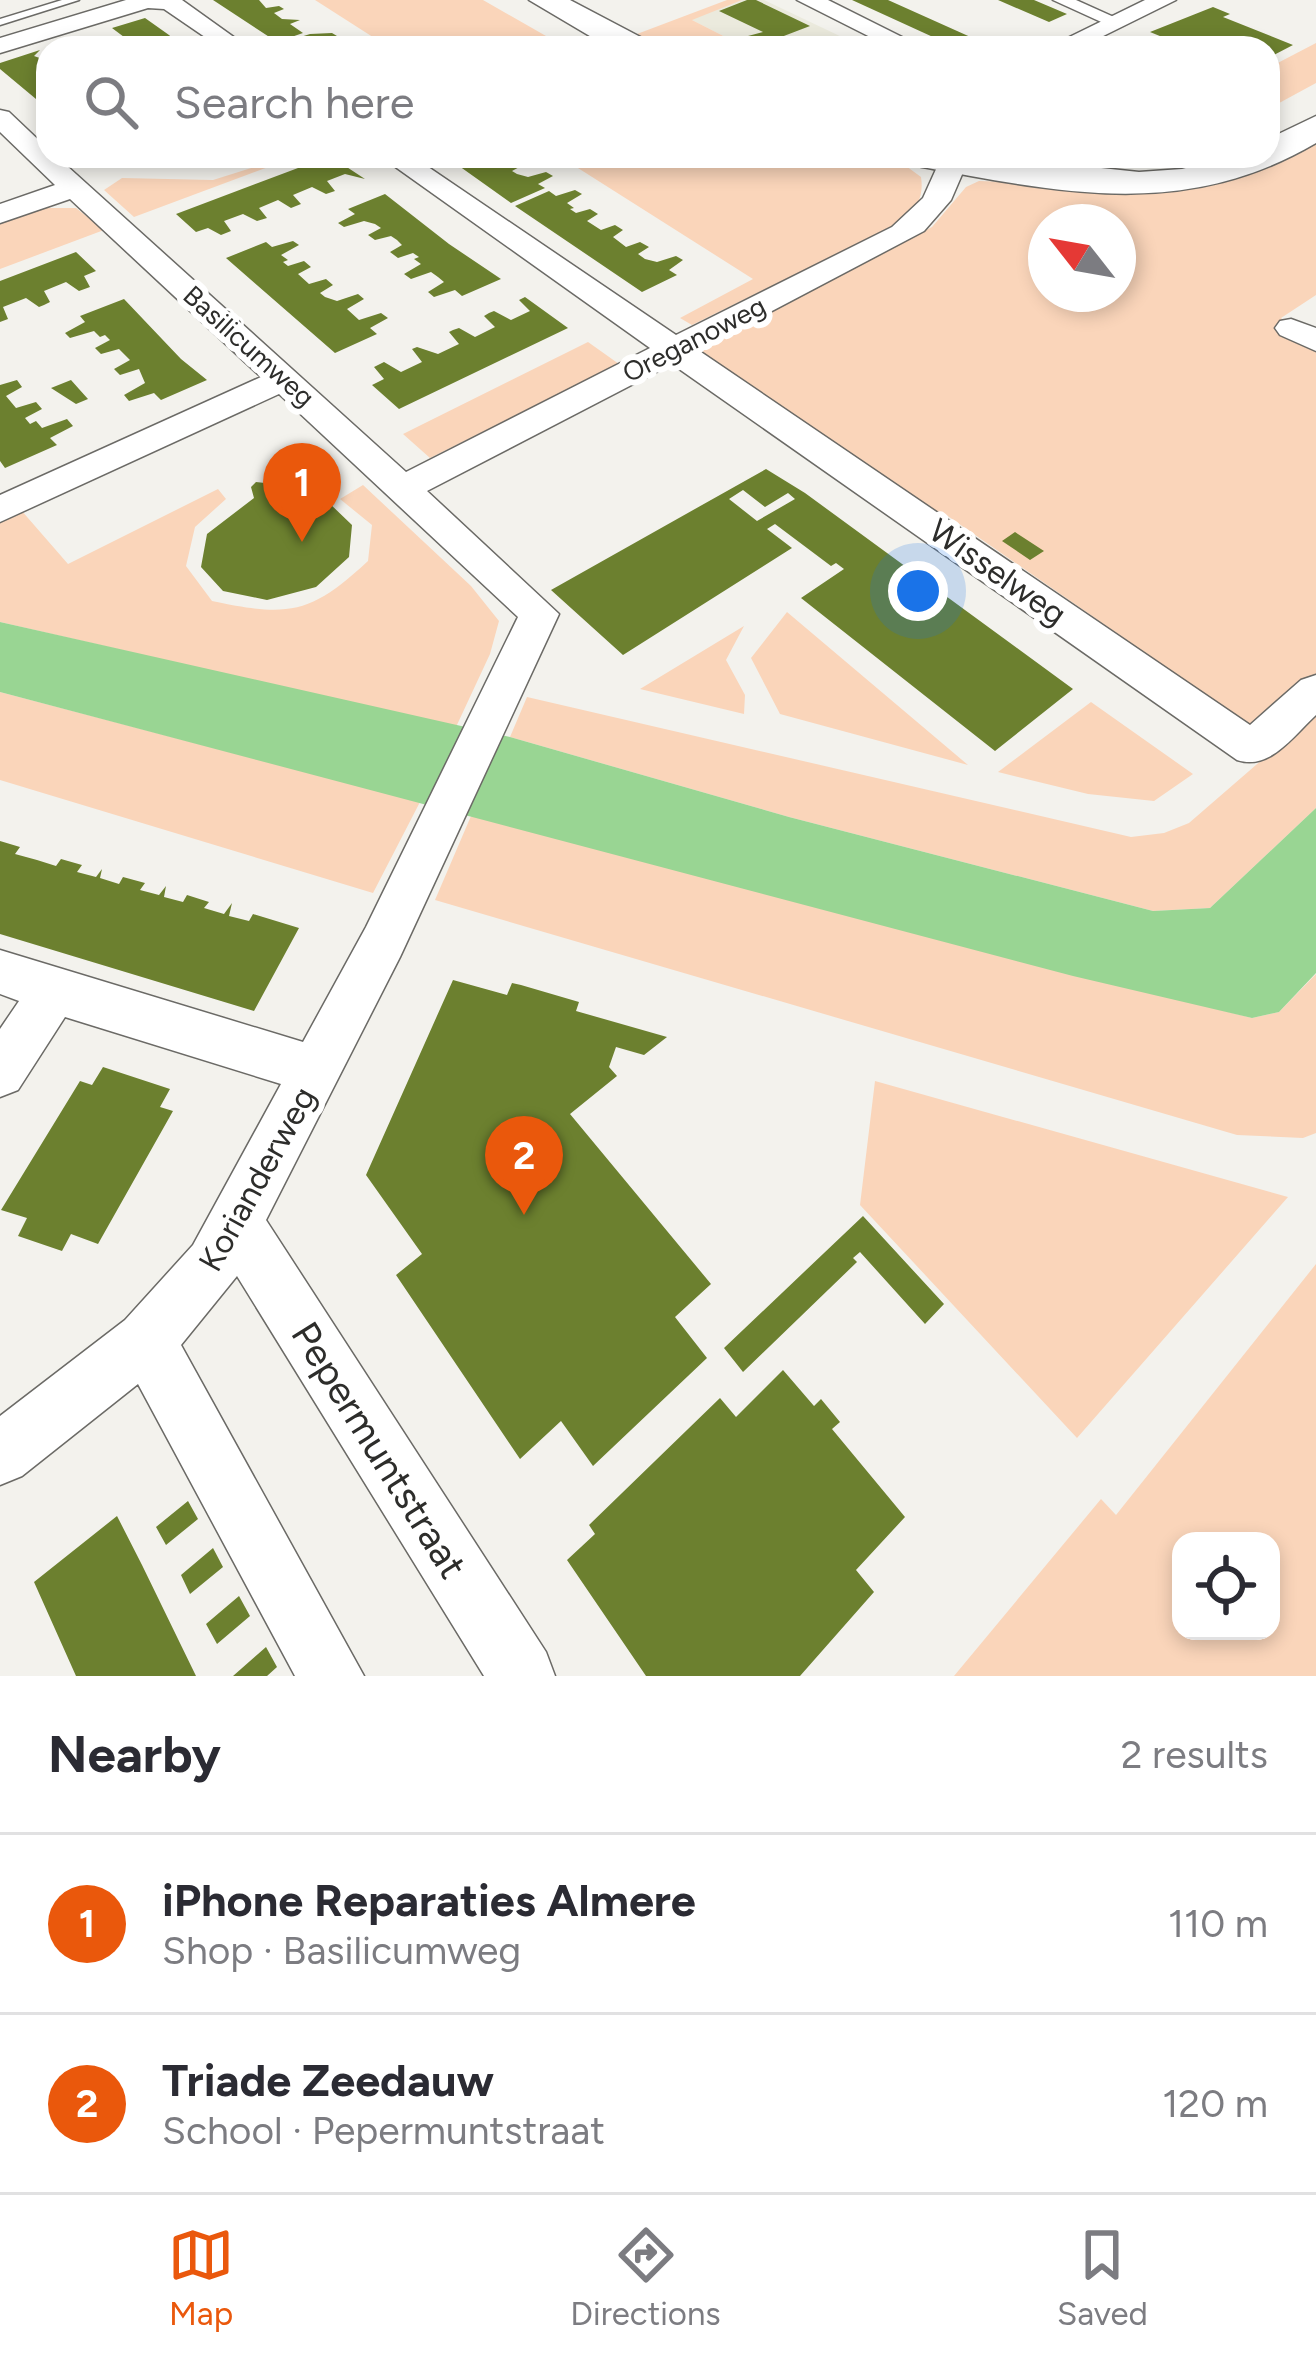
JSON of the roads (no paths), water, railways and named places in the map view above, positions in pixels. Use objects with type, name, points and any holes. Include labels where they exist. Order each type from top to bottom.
[{"type":"main road","points":[[558,22],[600,36]]},
{"type":"main road","points":[[1280,114],[1316,94]]},
{"type":"main road","points":[[1280,148],[1316,127]]},
{"type":"main road","points":[[1015,168],[1137,185],[1218,175],[1235,168]]},
{"type":"street","points":[[809,0],[886,36]]},
{"type":"street","points":[[1061,0],[1116,22]]},
{"type":"street","points":[[1086,36],[1164,0]]},
{"type":"street","points":[[0,46],[147,1],[170,2],[220,36]]},
{"type":"street","name":"Basilicumweg","points":[[0,118],[36,152]]},
{"type":"street","name":"Basilicumweg","points":[[53,168],[539,614],[490,718]]},
{"type":"street","points":[[412,168],[674,348]]},
{"type":"street","name":"Oreganoweg","points":[[405,487],[924,219],[941,198],[943,168]]},
{"type":"street","points":[[0,214],[74,188]]},
{"type":"street","name":"Wisselweg","points":[[674,348],[1252,748],[1316,691]]},
{"type":"street","points":[[0,510],[285,379]]},
{"type":"street","name":"Korianderweg","points":[[0,1454],[146,1341],[213,1265],[318,1070],[490,718]]},
{"type":"street","points":[[0,972],[318,1070]]},
{"type":"street","points":[[0,1073],[54,991]]},
{"type":"street","name":"Pepermuntstraat","points":[[237,1225],[522,1676]]},
{"type":"street","points":[[146,1341],[332,1676]]},
{"type":"lane","points":[[0,22],[74,0]]},
{"type":"place","name":"iPhone Reparaties Almere","points":[[302,542]]},
{"type":"place","name":"Triade Zeedauw","points":[[524,1215]]}]
